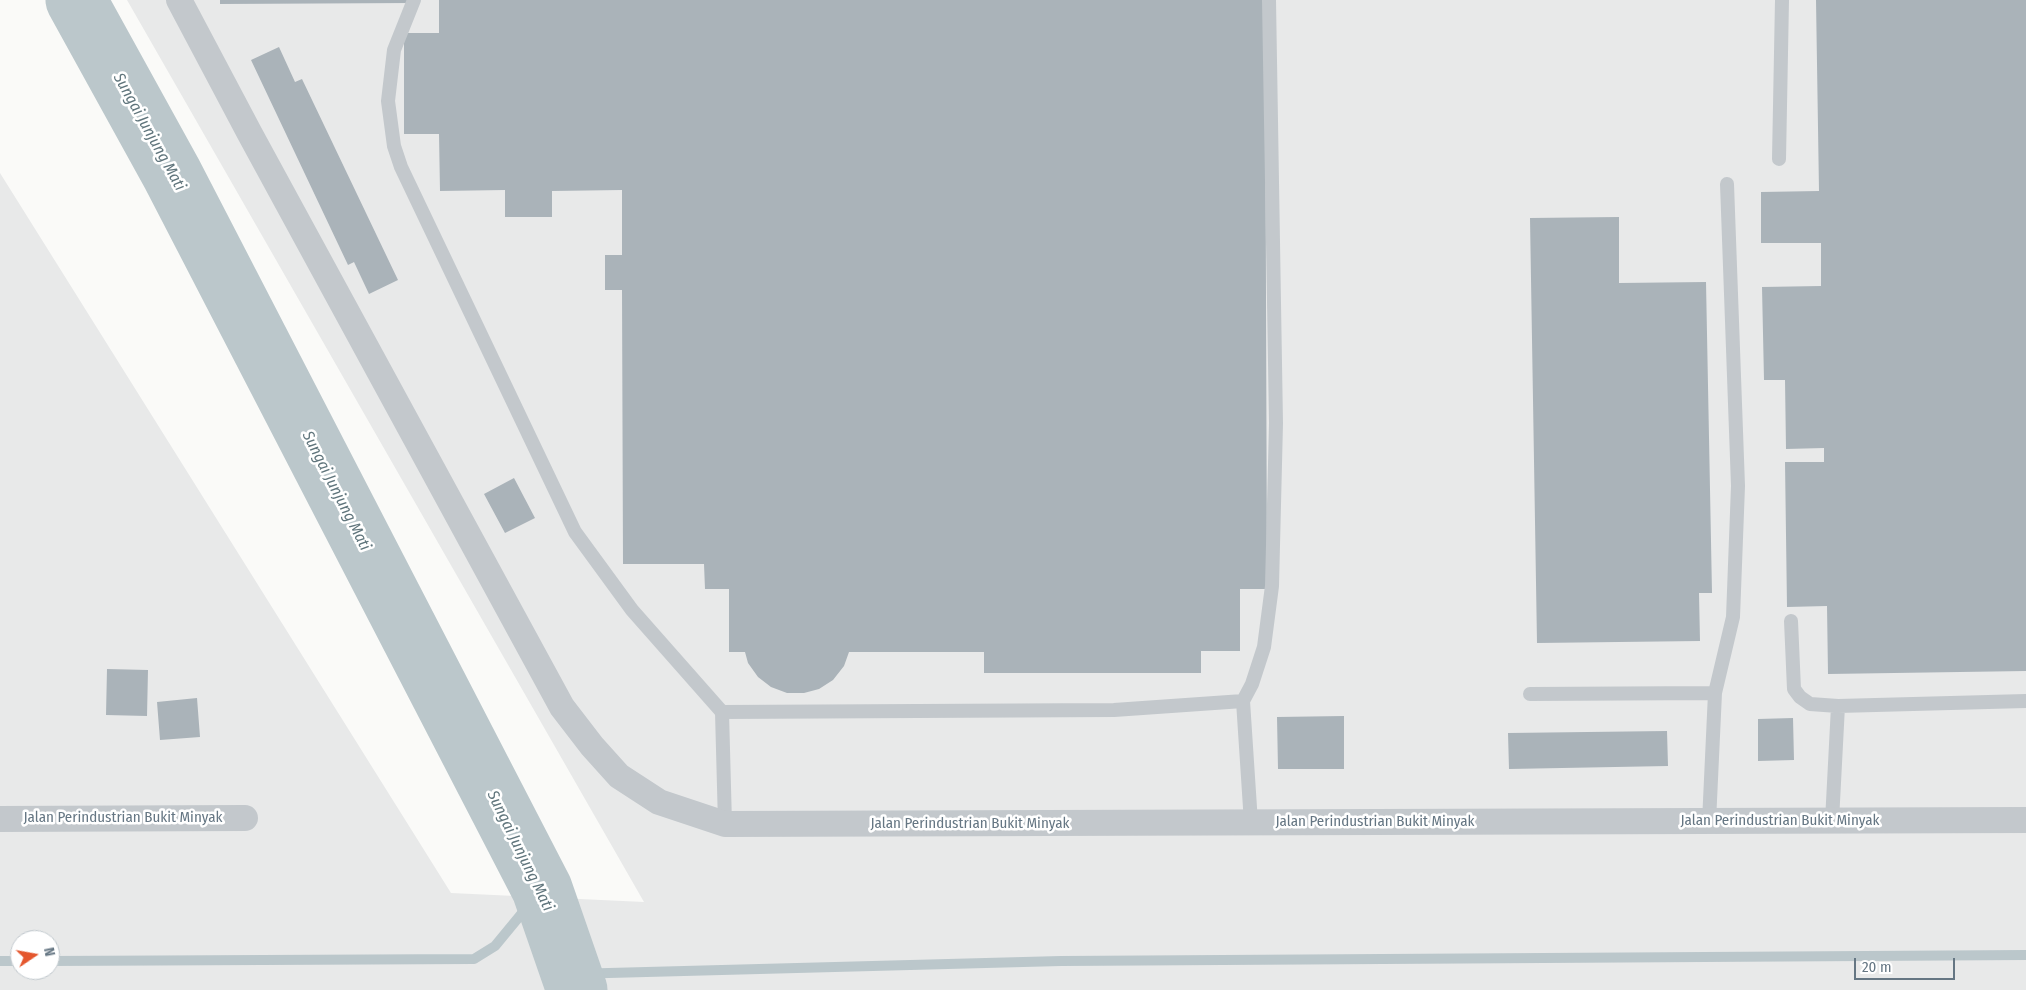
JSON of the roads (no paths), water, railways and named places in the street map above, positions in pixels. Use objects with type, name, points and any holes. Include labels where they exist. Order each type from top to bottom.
[{"type":"street","name":"Jalan Perindustrian Bukit Minyak","points":[[179,0],[562,707],[592,746],[619,776],[659,802],[725,824],[2026,820]]},
{"type":"street","name":"Jalan Perindustrian Bukit Minyak","points":[[0,819],[246,818]]},
{"type":"lane","points":[[414,0],[394,50],[388,101],[394,146],[401,167],[576,532],[632,610],[722,712],[725,824]]},
{"type":"lane","points":[[1251,823],[1244,701],[1252,684],[1264,647],[1272,586],[1276,423],[1269,0]]},
{"type":"lane","points":[[1779,159],[1782,0]]},
{"type":"lane","points":[[1709,822],[1715,693],[1733,616],[1738,486],[1727,184]]},
{"type":"lane","points":[[1791,621],[1794,689],[1800,698],[1810,704],[1838,706],[2026,701]]},
{"type":"lane","points":[[1530,694],[1715,693]]},
{"type":"lane","points":[[722,712],[1114,710],[1244,701]]},
{"type":"lane","points":[[1832,821],[1838,706]]},
{"type":"waterway","name":"Sungai Junjung Mati","points":[[76,0],[172,174],[542,889],[577,990]]},
{"type":"waterway","points":[[60,961],[474,959],[495,946],[542,889]]},
{"type":"waterway","points":[[571,974],[1061,961],[2026,955]]},
{"type":"waterway","points":[[0,961],[10,961]]}]
